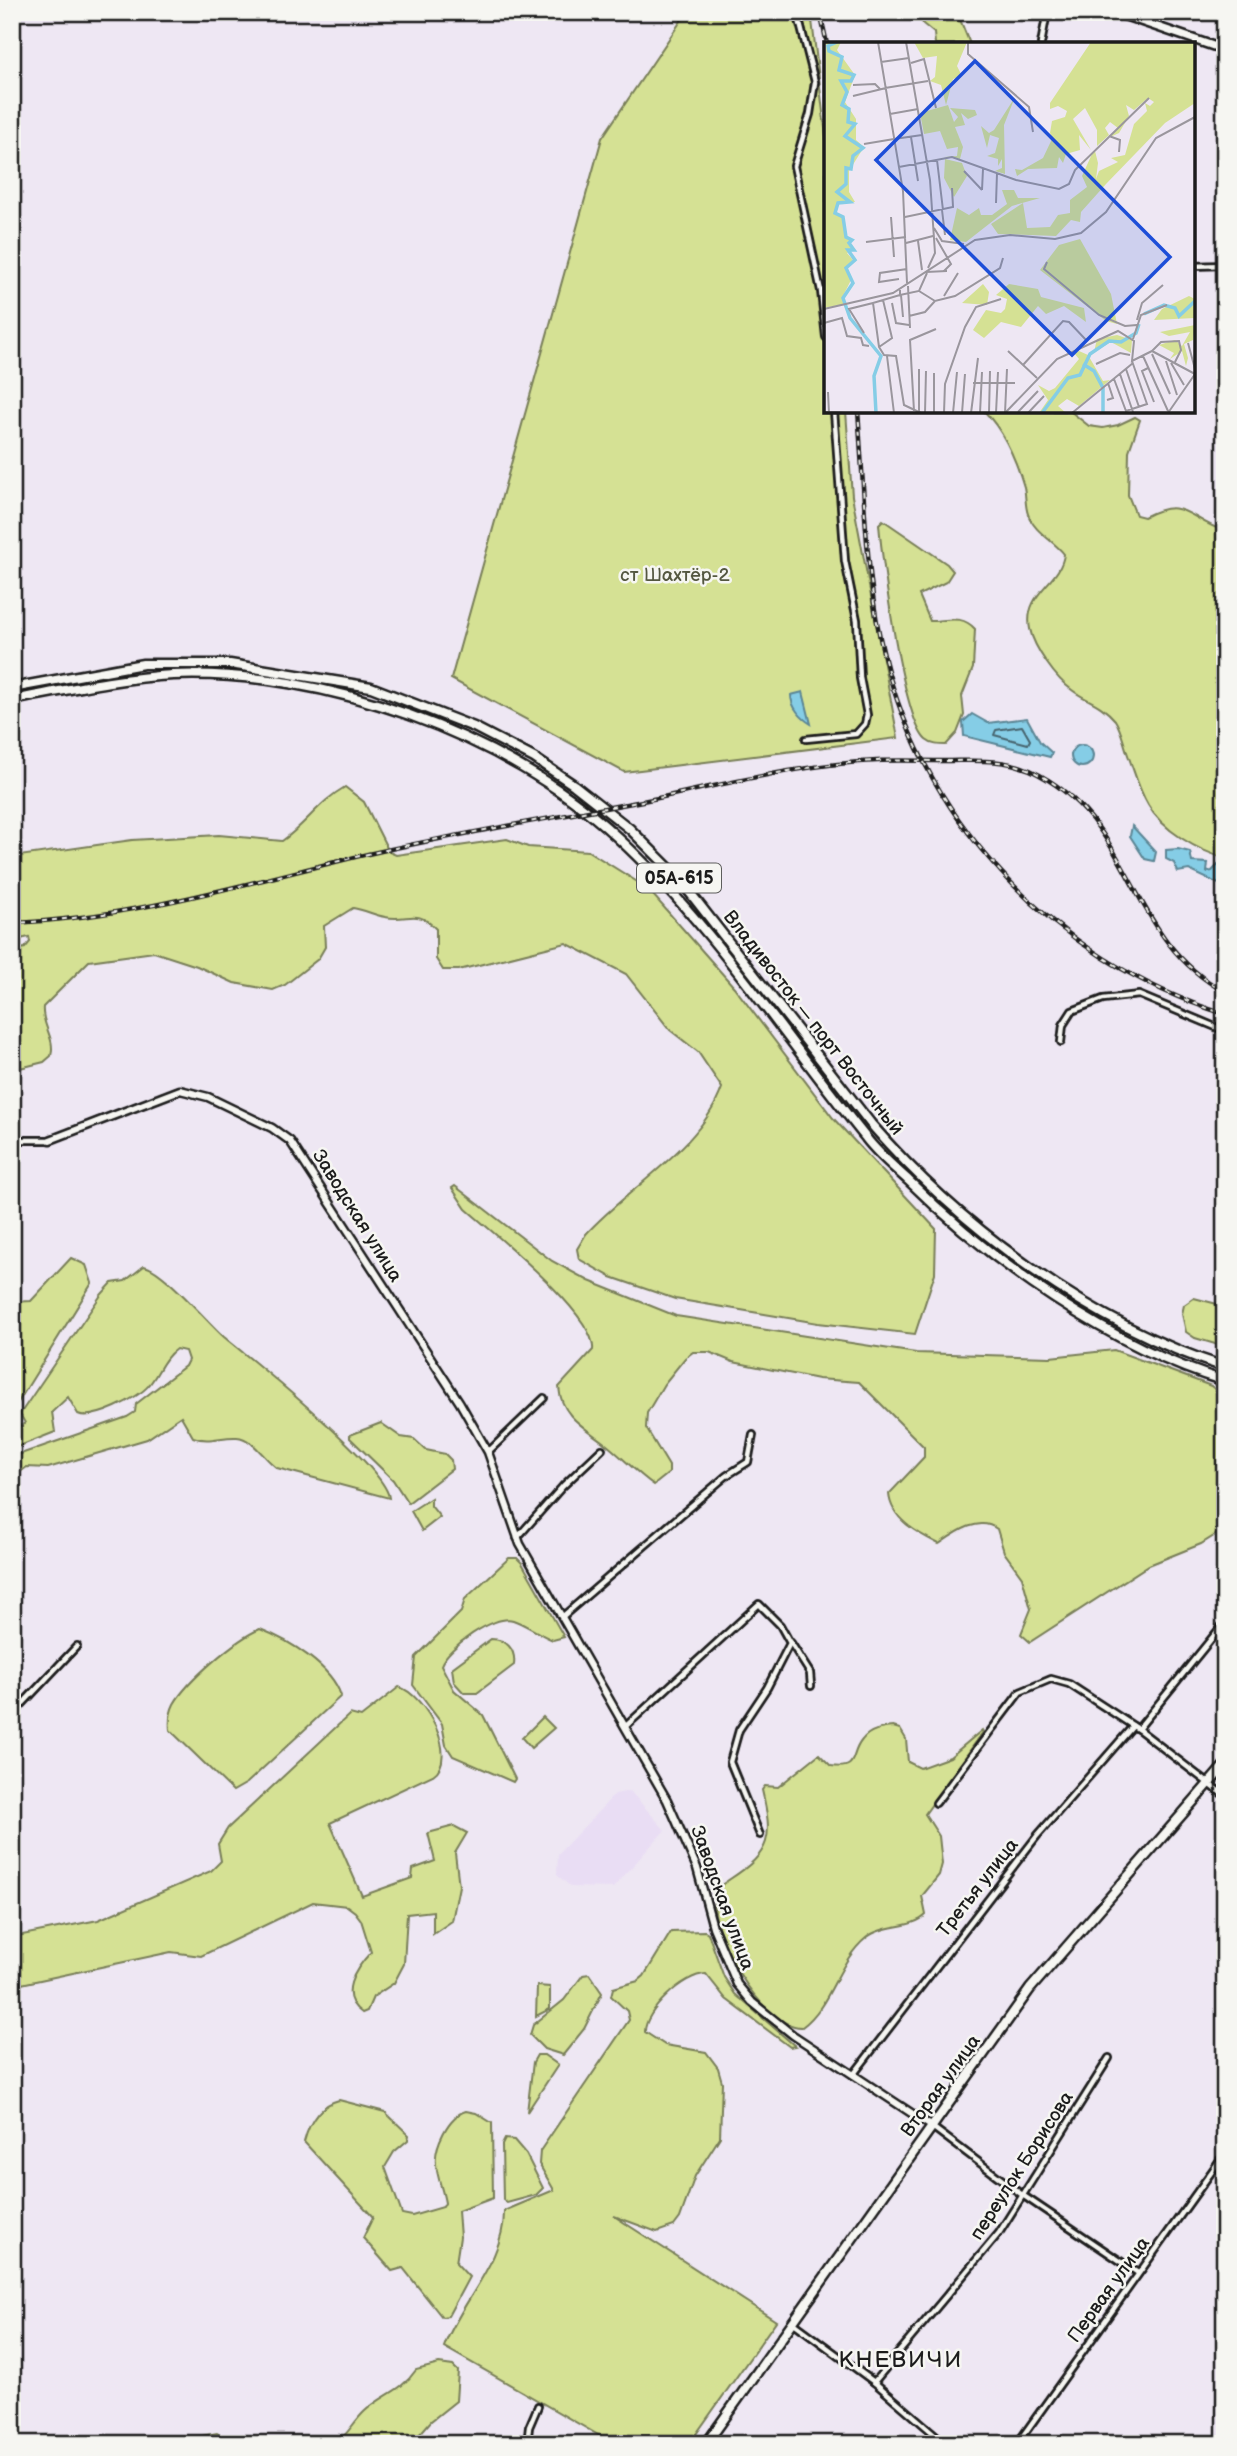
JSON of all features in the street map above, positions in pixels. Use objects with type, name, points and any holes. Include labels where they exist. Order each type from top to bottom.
[{"type":"main road","points":[[1114,12],[1225,50]]},
{"type":"main road","name":"Владивосток — порт Восточный","points":[[12,688],[143,664],[230,664],[371,687],[474,727],[534,758],[575,785],[630,830],[677,876],[871,1124],[899,1157],[967,1219],[1042,1275],[1121,1322],[1225,1367]]},
{"type":"main road","name":"Владивосток — порт Восточный","points":[[12,700],[120,680],[162,676],[265,681],[356,698],[408,714],[461,735],[522,766],[614,834],[662,881],[869,1142],[957,1229],[1081,1314],[1225,1381]]},
{"type":"main road","points":[[1210,1376],[1225,1388]]},
{"type":"main road","name":"Вторая улица","points":[[706,2444],[1030,1989],[1225,1765]]},
{"type":"street","points":[[797,12],[815,82],[810,114],[794,166],[821,291],[824,319]]},
{"type":"street","points":[[1041,42],[1047,12]]},
{"type":"street","points":[[1195,266],[1225,265]]},
{"type":"street","points":[[806,739],[856,734],[865,724],[867,715],[860,678],[857,620],[845,561],[834,413]]},
{"type":"street","points":[[1061,1042],[1063,1025],[1072,1012],[1103,999],[1139,995],[1225,1031]]},
{"type":"street","name":"Заводская улица","points":[[50,1140],[180,1090],[208,1097],[284,1135],[296,1148],[460,1403],[488,1452],[517,1539],[662,1788],[689,1849],[724,1958],[737,1984],[763,2011],[931,2126]]},
{"type":"street","points":[[12,1140],[50,1140]]},
{"type":"street","points":[[488,1452],[544,1398]]},
{"type":"street","points":[[561,1618],[726,1476],[748,1462],[753,1434]]},
{"type":"street","points":[[517,1539],[563,1486],[602,1450]]},
{"type":"street","points":[[626,1726],[759,1604],[780,1625],[810,1673],[811,1686]]},
{"type":"street","name":"Третья улица","points":[[853,2075],[1037,1836],[1136,1728],[1225,1622]]},
{"type":"street","points":[[1219,1630],[1225,1634]]},
{"type":"street","points":[[760,1835],[730,1762],[739,1730],[767,1688],[790,1643]]},
{"type":"street","points":[[12,1715],[78,1646]]},
{"type":"street","points":[[936,1803],[1020,1692],[1051,1679],[1061,1681],[1136,1728],[1225,1796]]},
{"type":"street","points":[[1220,1950],[1225,1945]]},
{"type":"street","name":"переулок Борисова","points":[[874,2382],[999,2233],[1021,2194],[1109,2058]]},
{"type":"street","points":[[931,2126],[1021,2194],[1138,2273]]},
{"type":"street","name":"Первая улица","points":[[1017,2444],[1225,2153]]},
{"type":"street","points":[[793,2323],[874,2382],[946,2444]]},
{"type":"street","points":[[527,2444],[529,2427],[538,2406]]},
{"type":"shaded area","points":[[630,1791],[665,1830],[613,1888],[571,1887],[557,1875],[558,1854],[615,1794]]},
{"type":"green space","name":"ст Шахтёр-2","points":[[687,12],[811,12],[824,120],[824,413],[846,413],[852,496],[898,738],[624,772],[451,679],[602,138]]},
{"type":"green space","points":[[919,12],[957,12],[969,42],[935,42],[934,33],[923,24]]},
{"type":"green space","points":[[986,413],[1073,413],[1089,426],[1103,428],[1135,417],[1140,420],[1129,451],[1128,495],[1136,515],[1144,517],[1169,508],[1178,509],[1225,531],[1225,858],[1182,838],[1154,814],[1142,793],[1115,720],[1066,685],[1046,662],[1036,645],[1030,629],[1029,616],[1032,606],[1056,573],[1064,554],[1031,520],[1024,487],[1013,456],[998,428]]},
{"type":"green space","points":[[883,520],[947,564],[953,571],[946,582],[919,595],[930,621],[960,620],[975,629],[973,668],[962,696],[964,715],[957,733],[946,745],[933,744],[926,740],[909,703],[884,570],[879,524]]},
{"type":"green space","points":[[345,787],[364,802],[389,852],[396,855],[507,839],[528,847],[588,851],[647,888],[734,987],[833,1118],[936,1229],[935,1273],[915,1334],[818,1323],[675,1299],[611,1277],[579,1259],[577,1249],[586,1234],[698,1130],[712,1110],[722,1088],[698,1052],[670,1030],[626,974],[566,943],[459,970],[443,970],[436,959],[436,929],[429,922],[417,917],[385,917],[353,908],[324,926],[325,947],[318,959],[285,985],[273,990],[234,983],[197,966],[154,952],[89,961],[43,1007],[44,1020],[52,1043],[51,1056],[44,1062],[12,1070],[12,951],[25,948],[30,942],[29,937],[12,941],[12,857],[132,840],[219,835],[282,841]]},
{"type":"green space","points":[[455,1186],[552,1261],[589,1281],[676,1316],[916,1353],[1050,1357],[1114,1350],[1211,1386],[1225,1398],[1225,1529],[1201,1544],[1149,1565],[1030,1642],[1021,1634],[1031,1609],[1022,1577],[1004,1552],[997,1529],[983,1524],[967,1527],[939,1544],[906,1524],[895,1511],[889,1494],[924,1457],[924,1447],[859,1382],[818,1379],[733,1362],[709,1352],[693,1352],[685,1358],[664,1384],[647,1413],[646,1428],[669,1466],[669,1473],[654,1485],[576,1421],[564,1406],[559,1387],[593,1350],[590,1335],[562,1297],[466,1209],[452,1188]]},
{"type":"green space","points":[[71,1258],[86,1265],[92,1283],[12,1412],[12,1302],[31,1301]]},
{"type":"green space","points":[[144,1266],[162,1276],[224,1337],[343,1440],[382,1483],[389,1498],[277,1468],[243,1438],[193,1437],[181,1416],[147,1439],[48,1468],[27,1467],[12,1478],[12,1457],[127,1417],[135,1412],[136,1404],[185,1366],[188,1360],[185,1351],[176,1349],[144,1390],[126,1402],[94,1414],[78,1414],[68,1397],[52,1412],[55,1432],[12,1449],[12,1430],[16,1424],[22,1426],[25,1423],[20,1414],[101,1295],[112,1283],[125,1281]]},
{"type":"green space","points":[[1194,1298],[1225,1306],[1225,1347],[1195,1338],[1186,1332],[1182,1314],[1184,1305]]},
{"type":"green space","points":[[381,1423],[401,1437],[414,1439],[426,1450],[445,1454],[451,1460],[452,1469],[408,1503],[393,1480],[350,1438],[350,1435]]},
{"type":"green space","points":[[431,1498],[431,1506],[440,1517],[422,1531],[411,1511]]},
{"type":"green space","points":[[509,1558],[517,1558],[522,1563],[564,1637],[553,1640],[513,1620],[495,1622],[461,1642],[441,1665],[454,1690],[483,1715],[515,1779],[513,1782],[453,1756],[446,1745],[442,1724],[413,1685],[416,1657],[461,1612],[465,1599]]},
{"type":"green space","points":[[260,1629],[308,1655],[328,1674],[341,1696],[247,1783],[233,1791],[170,1730],[170,1717],[180,1695],[201,1673],[238,1642]]},
{"type":"green space","points":[[491,1639],[509,1646],[514,1665],[477,1693],[464,1693],[454,1682],[452,1668]]},
{"type":"green space","points":[[399,1687],[409,1692],[428,1713],[441,1741],[443,1755],[440,1766],[433,1775],[330,1823],[362,1896],[412,1878],[413,1869],[435,1861],[428,1833],[454,1826],[467,1833],[455,1853],[459,1886],[452,1921],[433,1934],[433,1911],[407,1914],[404,1964],[394,1983],[373,1997],[367,2011],[362,2013],[355,2006],[350,1991],[351,1982],[359,1966],[371,1952],[361,1920],[347,1906],[313,1902],[201,1956],[171,1952],[12,1986],[12,1937],[98,1920],[211,1871],[221,1861],[218,1844],[228,1828],[350,1714],[361,1717]]},
{"type":"green space","points":[[543,1717],[554,1728],[531,1748],[522,1738]]},
{"type":"green space","points":[[893,1727],[900,1729],[906,1739],[908,1762],[920,1768],[950,1757],[982,1730],[983,1732],[925,1814],[939,1836],[942,1864],[939,1875],[922,1896],[926,1915],[913,1923],[881,1930],[866,1938],[848,1959],[828,1996],[812,2018],[802,2027],[786,2023],[770,2012],[754,1995],[740,1974],[719,1930],[714,1910],[715,1894],[721,1885],[754,1860],[766,1842],[768,1820],[762,1790],[765,1786],[778,1787],[819,1754],[831,1766],[846,1766],[868,1734]]},
{"type":"green space","points":[[705,1931],[724,1977],[735,1994],[795,2046],[790,2047],[726,1999],[706,1974],[687,1980],[667,1996],[651,2014],[645,2032],[665,2045],[706,2052],[718,2068],[722,2082],[720,2137],[695,2176],[680,2218],[674,2226],[657,2232],[614,2216],[776,2321],[689,2444],[614,2444],[444,2347],[451,2330],[490,2264],[502,2229],[504,2211],[554,2190],[539,2164],[540,2151],[629,2020],[627,2011],[611,1996],[613,1988],[638,1981],[644,1976],[671,1932]]},
{"type":"green space","points":[[589,1974],[602,1993],[584,2029],[563,2055],[544,2049],[530,2035],[533,2025],[564,2000],[583,1975]]},
{"type":"green space","points":[[537,1986],[550,1987],[550,2009],[536,2016]]},
{"type":"green space","points":[[537,2055],[544,2055],[558,2065],[527,2112],[533,2062]]},
{"type":"green space","points":[[339,2100],[385,2112],[409,2135],[408,2140],[394,2152],[385,2167],[402,2214],[412,2216],[443,2207],[445,2203],[436,2157],[440,2141],[453,2119],[466,2111],[476,2113],[492,2123],[493,2198],[458,2211],[460,2237],[456,2263],[469,2277],[448,2316],[442,2317],[403,2268],[392,2271],[363,2238],[373,2217],[304,2142],[320,2110]]},
{"type":"green space","points":[[505,2139],[514,2140],[526,2154],[543,2188],[536,2195],[507,2203],[503,2200],[502,2145]]},
{"type":"green space","points":[[439,2364],[453,2366],[458,2371],[456,2401],[431,2421],[413,2442],[335,2444],[365,2411],[398,2388],[416,2370]]},
{"type":"green space","points":[[217,2433],[234,2444],[167,2444],[171,2442]]},
{"type":"water","points":[[803,692],[811,724],[797,712],[791,699],[791,695]]},
{"type":"water","points":[[972,714],[988,723],[1027,718],[1040,742],[1052,753],[1050,757],[964,736],[963,722]]},
{"type":"water","points":[[1082,745],[1090,748],[1093,756],[1090,764],[1082,767],[1074,764],[1071,756],[1074,748]]},
{"type":"water","points":[[1132,826],[1156,852],[1154,861],[1145,859],[1130,836]]},
{"type":"water","points":[[1166,850],[1190,852],[1192,862],[1208,863],[1207,872],[1221,862],[1225,866],[1225,887],[1189,870],[1178,872],[1174,863],[1166,859]]},
{"type":"railway","points":[[820,12],[827,42]]},
{"type":"railway","points":[[858,413],[868,553],[880,638],[898,703],[925,764],[960,821],[1001,872],[1050,918],[1104,958],[1162,990],[1225,1014]]},
{"type":"railway","points":[[12,923],[57,920],[147,906],[404,846],[794,770],[877,761],[987,761],[1030,770],[1065,792],[1091,818],[1112,848],[1167,941],[1192,969],[1225,992]]},
{"type":"district","name":"КНЕВИЧИ","points":[[901,2360]]}]
